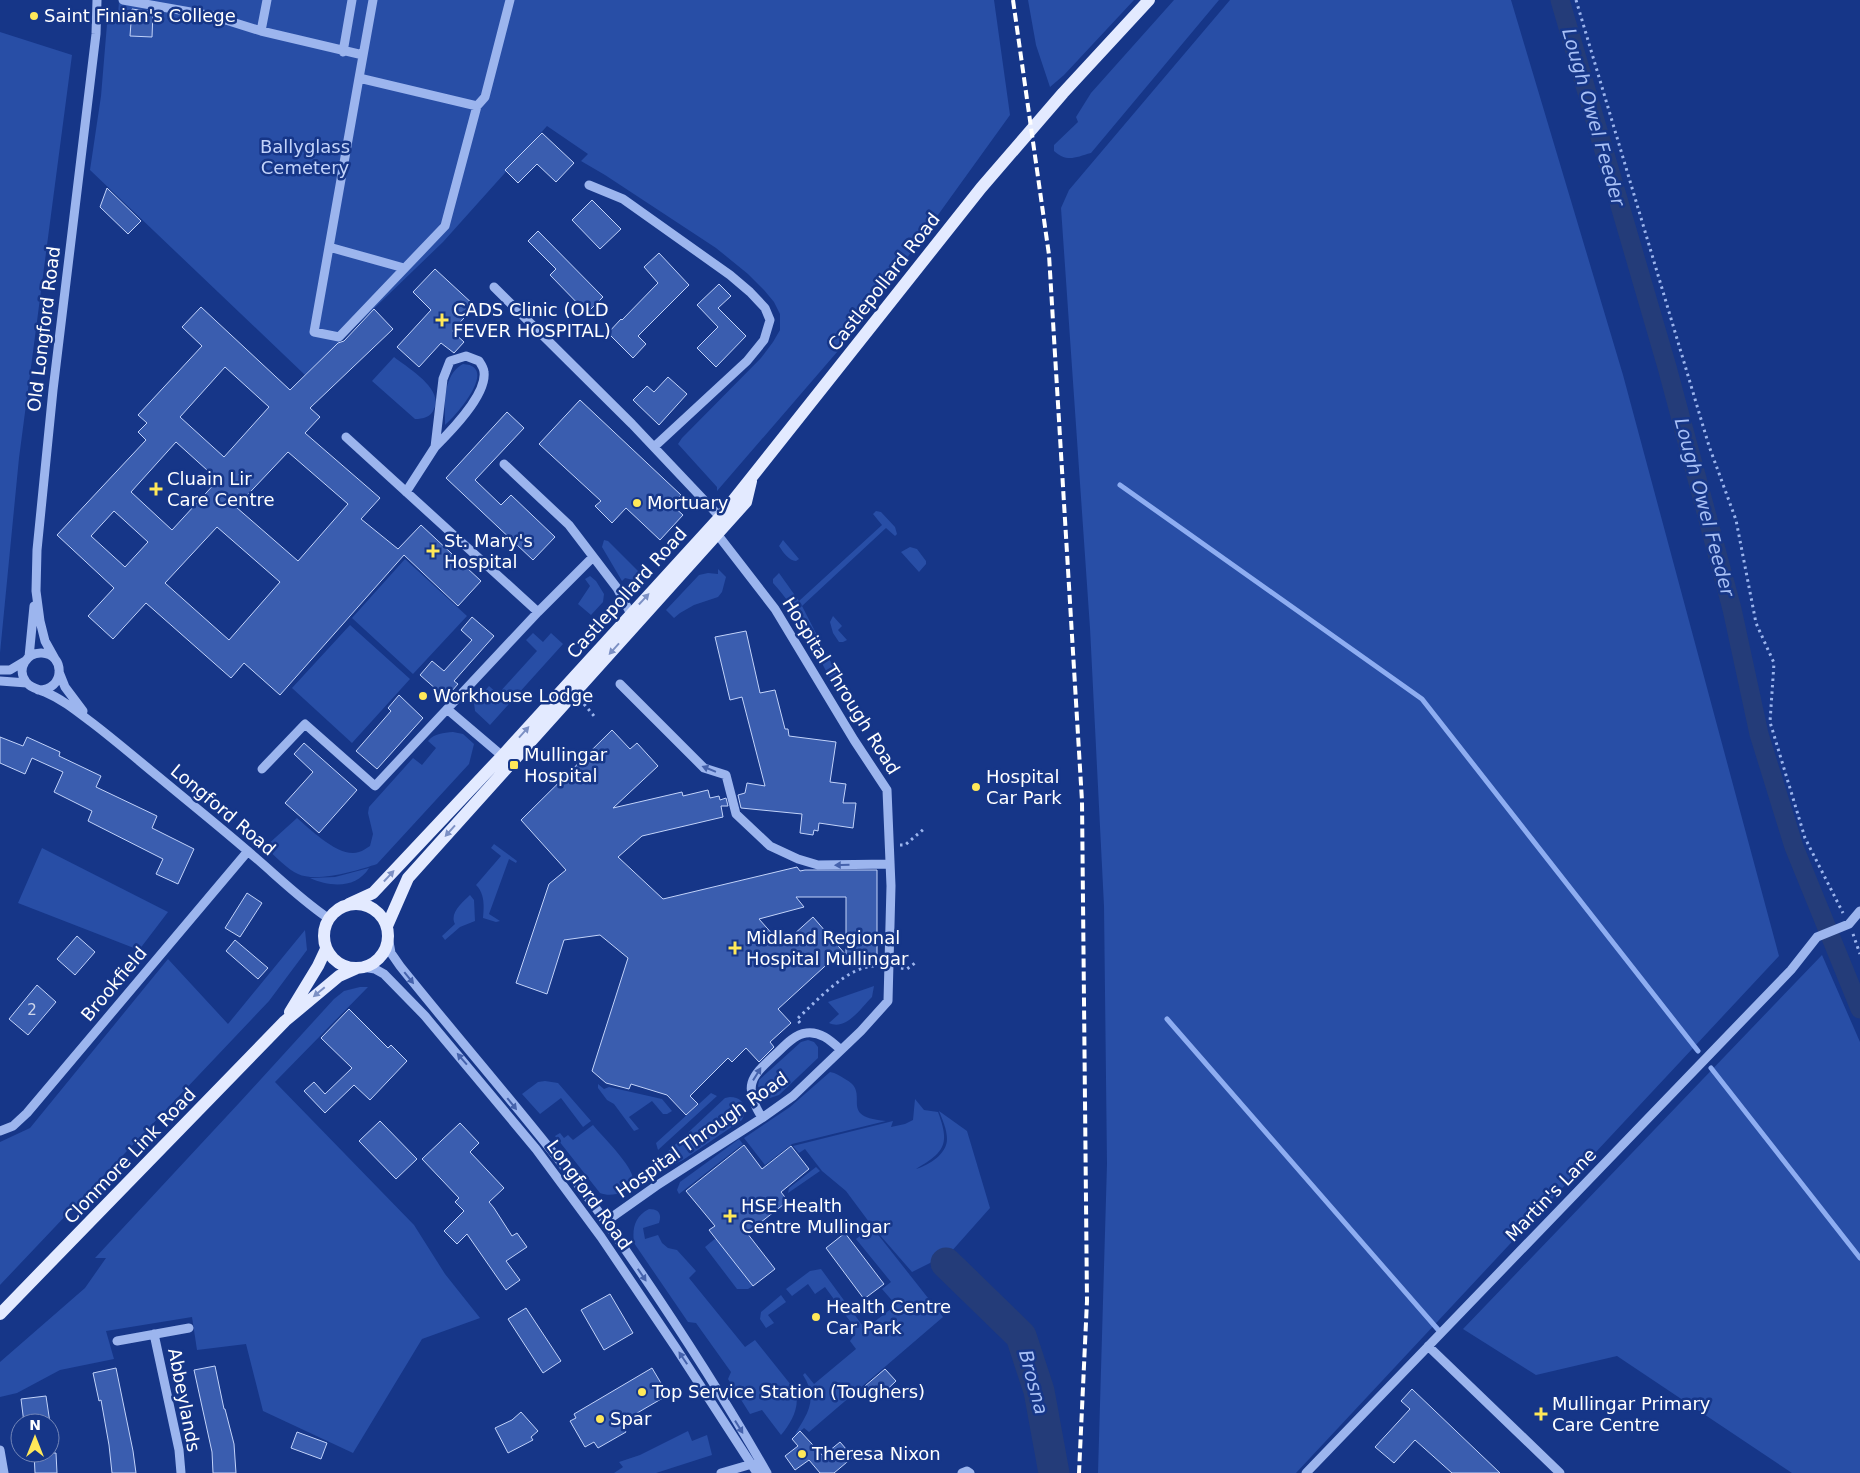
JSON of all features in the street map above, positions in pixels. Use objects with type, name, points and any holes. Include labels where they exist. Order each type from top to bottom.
[{"type":"main road","name":"Castlepollard Road","points":[[350,904],[373,893],[506,760],[713,532],[720,517],[981,188],[1149,0]]},
{"type":"main road","points":[[713,532],[746,502],[752,477]]},
{"type":"main road","points":[[387,931],[383,918],[372,908],[365,905],[350,904],[335,910],[328,918],[323,938],[326,949],[331,957],[347,967],[360,968],[376,961],[386,948],[387,931],[408,878],[506,760]]},
{"type":"main road","name":"Clonmore Link Road","points":[[285,1021],[326,949]]},
{"type":"main road","name":"Clonmore Link Road","points":[[0,1314],[285,1021],[338,976],[360,968]]},
{"type":"street","name":"Old Longford Road","points":[[54,658],[47,647],[42,631],[36,591],[37,550],[41,498],[96,34],[98,0]]},
{"type":"street","points":[[125,0],[170,4],[261,31],[363,56]]},
{"type":"street","points":[[261,31],[267,0]]},
{"type":"street","points":[[342,52],[352,0]]},
{"type":"street","points":[[373,0],[314,332],[339,337],[445,226],[477,106],[485,97],[510,0]]},
{"type":"street","points":[[359,78],[477,106]]},
{"type":"street","points":[[589,185],[623,199],[730,275],[765,308],[770,320],[764,340],[747,361],[654,447]]},
{"type":"street","points":[[329,247],[404,268]]},
{"type":"street","points":[[494,286],[632,424],[720,517]]},
{"type":"street","points":[[406,492],[435,447],[452,431],[473,403],[480,390],[484,372],[480,361],[466,356],[450,361],[442,379],[435,447]]},
{"type":"street","points":[[346,437],[538,612]]},
{"type":"street","points":[[504,464],[569,525],[617,588],[633,619]]},
{"type":"street","name":"Hospital Through Road","points":[[604,1220],[793,1096],[888,1001],[890,966],[890,845],[888,790],[854,740],[775,609],[713,532]]},
{"type":"street","points":[[262,769],[305,724],[375,786],[538,612],[593,557]]},
{"type":"street","points":[[27,683],[22,672],[27,658],[36,591]]},
{"type":"street","points":[[0,670],[10,670],[27,658],[41,652],[54,658],[70,696],[97,726]]},
{"type":"street","points":[[38,690],[54,685],[59,672]]},
{"type":"street","points":[[0,681],[27,683],[60,700],[97,726]]},
{"type":"street","points":[[620,684],[704,768],[726,775],[736,814],[770,846],[798,859],[818,865],[890,864]]},
{"type":"street","points":[[447,708],[506,760]]},
{"type":"street","name":"Longford Road","points":[[97,726],[328,918]]},
{"type":"street","name":"Brookfield","points":[[0,1131],[12,1126],[27,1113],[248,851]]},
{"type":"street","points":[[1849,924],[1860,911]]},
{"type":"street","name":"Martin's Lane","points":[[1306,1473],[1791,970],[1817,937],[1849,924]]},
{"type":"street","points":[[387,931],[391,953],[397,963],[536,1132],[604,1220],[692,1351],[767,1473]]},
{"type":"street","name":"Longford Road","points":[[360,968],[375,969],[384,974],[426,1016],[536,1149],[628,1278],[712,1401],[757,1473]]},
{"type":"street","points":[[762,1118],[754,1105],[751,1094],[752,1082],[756,1072],[782,1047],[797,1036],[805,1033],[825,1036],[840,1049]]},
{"type":"street","points":[[604,1220],[600,1228],[602,1234],[624,1267],[628,1278]]},
{"type":"street","name":"Abbeylands","points":[[117,1341],[189,1328]]},
{"type":"street","name":"Abbeylands","points":[[154,1334],[179,1450],[181,1473]]},
{"type":"street","points":[[1428,1346],[1560,1473]]},
{"type":"street","points":[[692,1351],[694,1360],[714,1392],[712,1401]]},
{"type":"street","points":[[0,1450],[4,1473]]},
{"type":"street","points":[[721,1473],[752,1464]]},
{"type":"street","points":[[962,1473],[968,1471],[970,1473]]},
{"type":"path","points":[[1576,0],[1709,446],[1736,520],[1756,623],[1774,664],[1770,722],[1805,838],[1849,924],[1860,954]]},
{"type":"path","points":[[580,700],[594,716]]},
{"type":"path","points":[[890,845],[904,844],[925,828]]},
{"type":"path","points":[[805,1033],[797,1019],[850,973],[870,966],[890,966],[907,969],[915,963]]},
{"type":"green space","name":"Ballyglass Cemetery","points":[[119,0],[994,0],[1010,115],[850,337],[717,491],[717,487],[678,444],[761,358],[780,330],[780,314],[774,302],[748,274],[716,248],[581,161],[588,154],[547,126],[443,242],[305,375],[90,170],[101,96],[107,24],[118,17]]},
{"type":"green space","points":[[1028,0],[1134,0],[1064,75],[1050,87],[1036,45]]},
{"type":"green space","points":[[1174,0],[1219,0],[1091,153],[1072,158],[1059,155],[1054,151],[1054,145],[1078,122],[1076,117],[1091,93]]},
{"type":"green space","points":[[1230,0],[1511,0],[1623,375],[1779,956],[1296,1473],[1098,1473],[1107,1164],[1104,906],[1090,628],[1061,208],[1069,190]]},
{"type":"green space","points":[[0,32],[72,55],[19,458],[0,653]]},
{"type":"green space","points":[[394,357],[423,380],[434,394],[436,401],[433,412],[429,416],[415,419],[372,381]]},
{"type":"green space","points":[[463,364],[473,367],[477,373],[476,382],[465,403],[445,425],[445,400],[448,383],[456,369]]},
{"type":"green space","points":[[876,511],[881,512],[895,527],[897,534],[895,536],[886,528],[802,606],[841,682],[854,698],[851,703],[845,699],[830,678],[799,617],[773,583],[773,579],[779,573],[799,601],[882,525],[873,514]]},
{"type":"green space","points":[[604,540],[608,541],[642,575],[639,579],[625,578],[622,581],[602,547]]},
{"type":"green space","points":[[783,540],[799,559],[793,561],[784,553],[779,546]]},
{"type":"green space","points":[[910,547],[917,549],[926,561],[926,564],[919,572],[901,552]]},
{"type":"green space","points":[[405,559],[467,616],[413,674],[352,618]]},
{"type":"green space","points":[[718,569],[726,577],[722,592],[718,597],[694,605],[674,618],[666,610],[699,575],[708,573],[718,574]]},
{"type":"green space","points":[[590,576],[596,581],[604,594],[603,602],[591,615],[578,604],[590,586],[585,579]]},
{"type":"green space","points":[[833,616],[842,626],[838,630],[847,640],[843,642],[839,642],[833,633],[830,622]]},
{"type":"green space","points":[[350,625],[410,679],[352,743],[292,688]]},
{"type":"green space","points":[[533,633],[543,642],[551,633],[563,644],[490,725],[475,711],[474,703],[489,686],[498,694],[537,651],[526,640]]},
{"type":"green space","points":[[453,732],[463,734],[474,744],[469,764],[377,864],[338,875],[306,876],[290,869],[265,847],[297,818],[326,842],[343,851],[359,852],[370,846],[373,834],[368,813],[369,807],[413,758],[422,765],[436,748],[428,741],[433,736]]},
{"type":"green space","points":[[494,844],[517,861],[516,863],[509,859],[489,914],[500,921],[496,922],[483,918],[484,905],[476,885],[501,856],[491,848]]},
{"type":"green space","points":[[42,848],[168,912],[139,950],[18,903]]},
{"type":"green space","points":[[369,868],[364,875],[350,883],[326,883],[310,878],[335,877]]},
{"type":"green space","points":[[470,895],[474,900],[475,921],[460,927],[445,940],[442,936],[455,924],[455,912]]},
{"type":"green space","points":[[305,930],[307,950],[269,1001],[0,1285],[0,1142],[30,1128],[168,959],[228,1024]]},
{"type":"green space","points":[[1822,955],[1860,1042],[1860,1473],[1792,1473],[1617,1356],[1536,1375],[1463,1329]]},
{"type":"green space","points":[[874,986],[872,997],[853,1017],[841,1024],[829,1023],[839,1014],[828,1002]]},
{"type":"green space","points":[[368,987],[275,1082],[414,1225],[445,1274],[480,1318],[422,1339],[353,1453],[263,1411],[246,1344],[197,1350],[192,1317],[106,1331],[114,1359],[60,1370],[17,1393],[0,1397],[0,1362],[85,1288],[106,1258],[95,1258],[334,999],[344,991]]},
{"type":"green space","points":[[808,1040],[814,1042],[818,1047],[818,1058],[779,1095],[770,1098],[762,1094],[758,1086],[759,1080],[801,1042]]},
{"type":"green space","points":[[830,1072],[853,1085],[856,1091],[858,1110],[862,1115],[871,1119],[886,1121],[792,1144],[765,1165],[744,1138],[790,1107]]},
{"type":"green space","points":[[538,1082],[558,1083],[591,1121],[583,1127],[561,1098],[540,1114],[522,1094]]},
{"type":"green space","points":[[598,1084],[604,1089],[609,1087],[662,1099],[672,1111],[663,1114],[652,1101],[629,1117],[639,1129],[634,1131],[614,1104],[607,1100],[598,1088]]},
{"type":"green space","points":[[711,1093],[717,1096],[658,1150],[656,1143]]},
{"type":"green space","points":[[730,1097],[741,1100],[744,1105],[746,1110],[742,1120],[683,1160],[669,1167],[662,1157],[725,1098]]},
{"type":"green space","points":[[915,1099],[924,1110],[938,1112],[944,1132],[944,1140],[939,1152],[916,1169],[926,1165],[941,1154],[946,1144],[946,1132],[939,1111],[967,1131],[990,1208],[950,1253],[912,1272],[872,1226],[846,1191],[822,1171],[805,1149],[799,1153],[793,1146],[893,1121],[891,1127],[905,1124],[913,1120]]},
{"type":"green space","points":[[593,1125],[623,1160],[632,1174],[632,1184],[623,1192],[612,1195],[600,1193],[555,1136],[560,1133],[564,1138],[568,1135],[573,1140]]},
{"type":"green space","points":[[739,1139],[743,1144],[679,1194],[677,1190],[680,1182]]},
{"type":"green space","points":[[816,1167],[820,1171],[788,1193],[789,1188]]},
{"type":"green space","points":[[649,1209],[657,1211],[660,1215],[660,1220],[659,1223],[643,1228],[645,1239],[658,1235],[662,1243],[668,1248],[677,1250],[696,1271],[689,1278],[745,1347],[755,1340],[795,1390],[797,1396],[796,1408],[781,1435],[762,1410],[750,1414],[728,1379],[731,1372],[696,1323],[688,1322],[634,1243],[636,1223],[640,1215]]},
{"type":"green space","points":[[872,1227],[943,1317],[809,1432],[804,1428],[795,1436],[807,1413],[811,1397],[809,1386],[803,1375],[805,1373],[814,1384],[856,1349],[850,1341],[854,1335],[855,1328],[825,1287],[815,1294],[808,1284],[792,1296],[786,1289],[810,1271],[821,1269],[865,1329],[896,1305],[882,1289],[891,1282],[856,1239]]},
{"type":"green space","points":[[716,1238],[753,1286],[748,1289],[737,1289],[705,1247]]},
{"type":"green space","points":[[781,1295],[786,1302],[768,1315],[774,1323],[766,1328],[760,1319],[761,1312]]},
{"type":"green space","points":[[688,1431],[692,1441],[707,1435],[712,1455],[656,1473],[614,1473],[623,1467],[619,1462],[640,1455]]},
{"type":"building","points":[[132,9],[153,12],[152,37],[130,36]]},
{"type":"building","points":[[542,133],[574,163],[556,182],[537,164],[518,183],[505,170]]},
{"type":"building","points":[[107,188],[141,221],[128,234],[100,207]]},
{"type":"building","points":[[592,200],[621,229],[600,249],[572,220]]},
{"type":"building","points":[[538,231],[603,297],[587,313],[550,275],[556,269],[528,241]]},
{"type":"building","points":[[659,253],[689,285],[638,336],[646,344],[633,358],[608,333],[658,283],[644,267]]},
{"type":"building","name":"CADS Clinic (OLD FEVER HOSPITAL)","points":[[435,269],[475,306],[452,331],[464,342],[454,353],[441,343],[419,367],[397,347],[431,310],[413,292]]},
{"type":"building","points":[[719,284],[731,296],[718,308],[746,336],[716,367],[697,348],[718,327],[697,305]]},
{"type":"building","points":[[201,307],[290,390],[338,343],[344,341],[374,309],[393,329],[310,408],[320,417],[305,433],[380,498],[361,519],[398,549],[421,525],[481,581],[458,606],[404,555],[280,695],[244,663],[231,678],[146,603],[113,639],[88,616],[114,588],[57,535],[146,440],[138,432],[147,423],[138,415],[202,346],[182,327]],"holes":[[[225,367],[269,407],[224,457],[180,417]],[[176,442],[218,480],[172,530],[131,492]],[[288,452],[348,504],[298,561],[236,507]],[[114,511],[148,542],[125,567],[91,536]],[[217,527],[280,582],[229,640],[165,583]]]},
{"type":"building","points":[[668,377],[687,394],[659,425],[633,400],[647,386],[654,392]]},
{"type":"building","points":[[580,400],[681,495],[672,505],[683,515],[660,540],[626,508],[612,523],[595,506],[601,501],[539,444]]},
{"type":"building","points":[[507,412],[524,428],[475,480],[501,505],[511,495],[555,537],[533,560],[446,478]]},
{"type":"building","points":[[472,617],[494,636],[454,681],[458,684],[446,698],[420,675],[432,661],[444,671],[472,640],[461,630]]},
{"type":"building","points":[[746,631],[760,693],[775,690],[785,729],[788,729],[789,736],[836,742],[830,782],[846,784],[843,803],[856,803],[853,828],[819,823],[818,831],[814,830],[813,835],[800,833],[802,814],[741,808],[738,795],[745,793],[747,783],[765,786],[742,697],[730,700],[715,637]]},
{"type":"building","points":[[399,695],[423,718],[377,769],[356,751],[391,711],[388,708]]},
{"type":"building","points":[[612,730],[630,749],[637,743],[658,766],[613,808],[682,792],[683,796],[708,790],[710,798],[719,796],[720,800],[726,798],[728,806],[721,806],[723,817],[642,836],[618,857],[663,899],[797,867],[800,871],[877,870],[877,958],[835,957],[778,1009],[791,1023],[770,1042],[774,1047],[759,1062],[746,1048],[732,1062],[728,1058],[690,1096],[698,1104],[686,1115],[667,1095],[631,1084],[629,1089],[606,1083],[592,1071],[628,958],[600,935],[564,940],[547,994],[516,983],[549,884],[566,870],[521,820]],"holes":[[[796,897],[846,897],[846,955],[813,917],[782,945],[759,919],[804,907]]]},
{"type":"building","points":[[0,737],[23,746],[27,737],[60,752],[59,756],[101,776],[96,787],[157,816],[152,828],[194,849],[178,884],[156,874],[163,859],[88,821],[92,811],[54,792],[63,772],[32,758],[25,774],[0,763]]},
{"type":"building","points":[[304,743],[357,790],[319,833],[285,803],[313,772],[294,754]]},
{"type":"building","points":[[247,893],[262,903],[240,937],[225,928]]},
{"type":"building","points":[[77,936],[95,952],[75,975],[57,959]]},
{"type":"building","points":[[235,940],[268,968],[258,979],[226,951]]},
{"type":"building","points":[[37,985],[56,1002],[28,1035],[9,1019]]},
{"type":"building","points":[[349,1009],[388,1048],[391,1045],[407,1061],[370,1100],[354,1085],[325,1113],[304,1091],[314,1082],[325,1094],[352,1068],[321,1038]]},
{"type":"building","points":[[380,1121],[417,1159],[396,1179],[359,1141]]},
{"type":"building","points":[[460,1123],[479,1143],[470,1152],[504,1188],[489,1202],[512,1236],[517,1233],[527,1247],[506,1261],[520,1280],[506,1290],[467,1234],[457,1244],[444,1231],[464,1211],[455,1202],[459,1198],[422,1159]]},
{"type":"building","name":"HSE Health Centre Mullingar","points":[[744,1145],[762,1169],[791,1146],[809,1169],[781,1192],[788,1201],[747,1233],[775,1269],[753,1286],[709,1230],[715,1226],[686,1191]]},
{"type":"building","points":[[845,1233],[884,1284],[864,1299],[826,1248]]},
{"type":"building","points":[[610,1294],[633,1333],[604,1350],[581,1310]]},
{"type":"building","points":[[526,1308],[561,1361],[543,1373],[508,1319]]},
{"type":"building","points":[[215,1366],[234,1444],[236,1473],[213,1473],[212,1452],[194,1370]]},
{"type":"building","points":[[116,1368],[136,1473],[112,1473],[101,1400],[99,1401],[93,1373]]},
{"type":"building","name":"Spar","points":[[652,1368],[668,1395],[620,1423],[626,1432],[598,1448],[594,1442],[585,1447],[570,1421],[576,1418],[574,1414]]},
{"type":"building","points":[[885,1369],[896,1381],[877,1399],[865,1386]]},
{"type":"building","points":[[1412,1389],[1500,1473],[1452,1473],[1415,1440],[1394,1463],[1375,1447],[1410,1409],[1401,1401]]},
{"type":"building","points":[[46,1396],[49,1413],[23,1413],[21,1399]]},
{"type":"building","points":[[521,1412],[538,1431],[531,1437],[533,1440],[508,1453],[495,1428],[512,1420]]},
{"type":"building","points":[[800,1431],[823,1456],[840,1442],[853,1457],[834,1473],[820,1473],[809,1460],[795,1470],[785,1456],[798,1446],[792,1439]]},
{"type":"building","points":[[297,1432],[327,1443],[321,1459],[291,1448]]},
{"type":"building","points":[[34,1463],[56,1463],[57,1473],[35,1473]]},
{"type":"waterway","name":"Lough Owel Feeder","points":[[1560,0],[1667,367],[1732,609],[1759,734],[1794,847],[1860,1009]]},
{"type":"waterway","points":[[1120,485],[1422,699],[1698,1051]]},
{"type":"waterway","points":[[1167,1019],[1441,1333]]},
{"type":"waterway","points":[[1711,1068],[1860,1258]]},
{"type":"waterway","name":"Brosna","points":[[946,1263],[1021,1336],[1039,1391],[1054,1473]]},
{"type":"railway","points":[[1013,0],[1049,255],[1082,801],[1087,1301],[1079,1473]]},
{"type":"place","name":"Saint Finian's College","points":[[34,16]]},
{"type":"place","name":"CADS Clinic (OLD FEVER HOSPITAL)","points":[[442,320]]},
{"type":"place","name":"Cluain Lir Care Centre","points":[[156,489]]},
{"type":"place","name":"Mortuary","points":[[637,503]]},
{"type":"place","name":"St. Mary's Hospital","points":[[433,551]]},
{"type":"place","name":"Workhouse Lodge","points":[[423,696]]},
{"type":"place","name":"Mullingar Hospital","points":[[514,765]]},
{"type":"place","name":"Hospital Car Park","points":[[976,787]]},
{"type":"place","name":"Midland Regional Hospital Mullingar","points":[[735,948]]},
{"type":"place","name":"HSE Health Centre Mullingar","points":[[730,1216]]},
{"type":"place","name":"Health Centre Car Park","points":[[816,1317]]},
{"type":"place","name":"Top Service Station (Toughers)","points":[[642,1392]]},
{"type":"place","name":"Mullingar Primary Care Centre","points":[[1541,1414]]},
{"type":"place","name":"Spar","points":[[600,1419]]},
{"type":"place","name":"Theresa Nixon","points":[[802,1454]]}]
